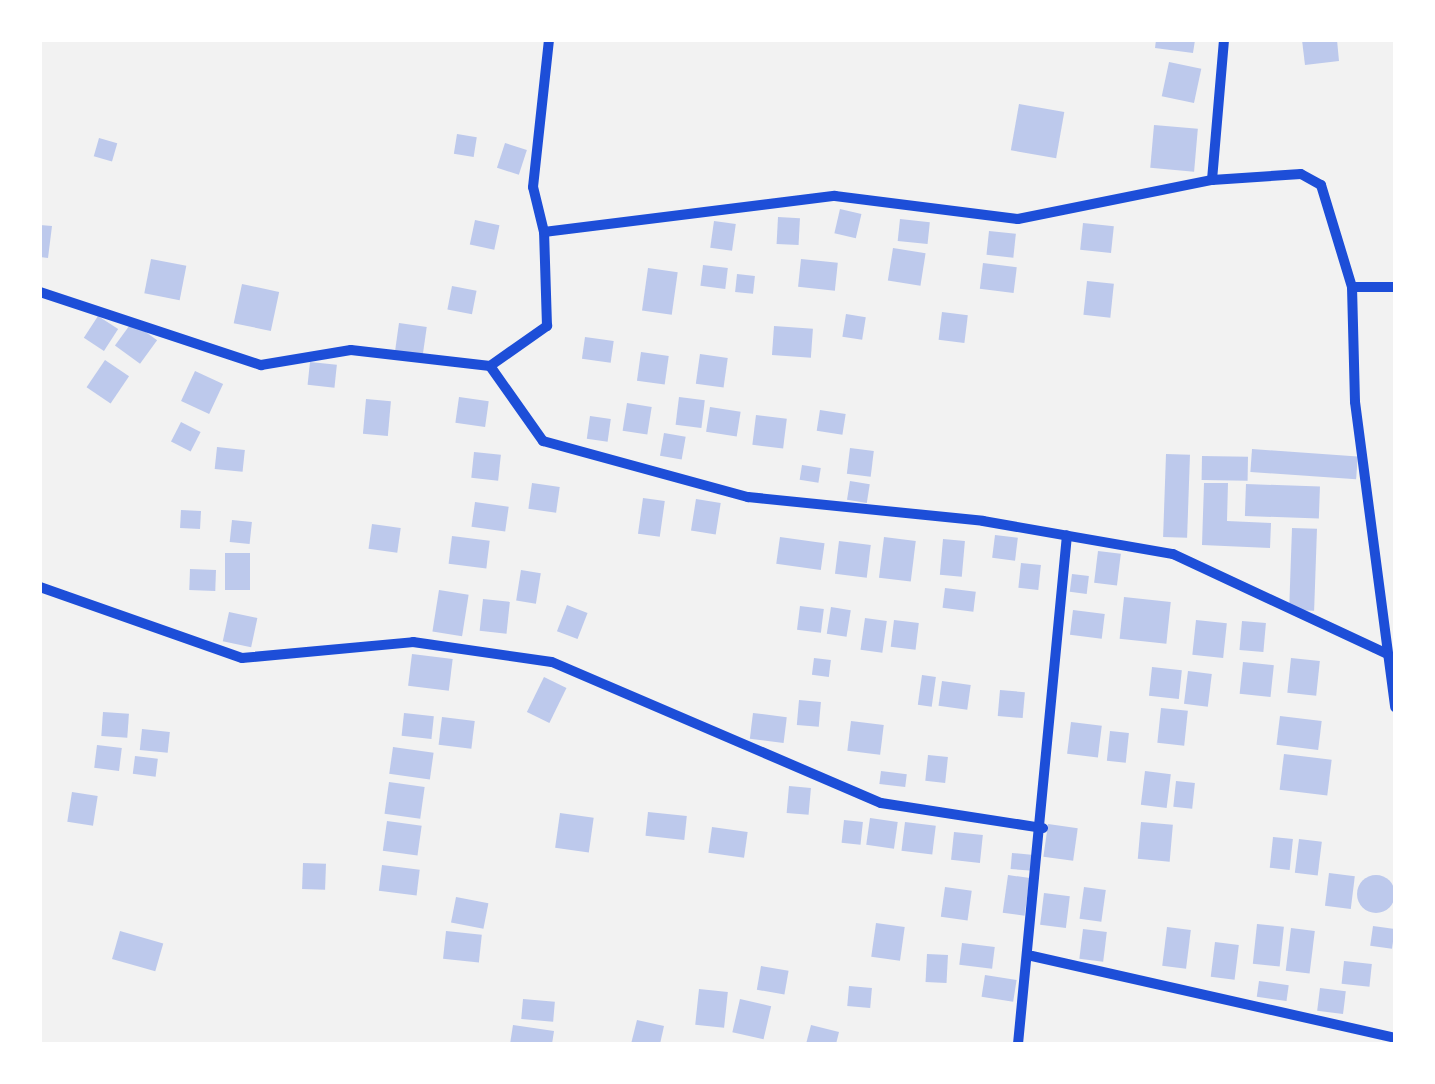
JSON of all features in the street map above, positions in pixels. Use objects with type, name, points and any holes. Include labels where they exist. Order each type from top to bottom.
[{"type":"street","points":[[40,292],[262,365],[351,350],[490,366],[547,326],[544,232],[533,187],[550,40]]},
{"type":"street","points":[[1212,180],[1224,40]]},
{"type":"street","points":[[544,232],[835,196],[1018,219],[1212,180],[1301,174],[1321,185],[1352,287],[1355,402],[1395,707]]},
{"type":"street","points":[[1352,287],[1395,286]]},
{"type":"street","points":[[490,366],[542,441],[748,497],[1067,535],[1174,554],[1387,654]]},
{"type":"street","points":[[1018,1044],[1032,956],[1067,535]]},
{"type":"street","points":[[40,587],[242,658],[413,642],[523,656],[640,694],[881,803],[1043,828]]},
{"type":"street","points":[[1032,956],[1395,1038]]},
{"type":"building","points":[[1156,40],[1195,40],[1193,53],[1155,48]]},
{"type":"building","points":[[1302,40],[1337,40],[1339,61],[1305,65]]},
{"type":"building","points":[[1169,62],[1201,69],[1194,103],[1162,96]]},
{"type":"building","points":[[1019,104],[1064,112],[1056,158],[1011,150]]},
{"type":"building","points":[[1154,125],[1198,129],[1194,172],[1150,168]]},
{"type":"building","points":[[457,134],[477,137],[474,157],[454,154]]},
{"type":"building","points":[[99,138],[117,143],[112,162],[94,156]]},
{"type":"building","points":[[505,143],[527,150],[519,175],[497,168]]},
{"type":"building","points":[[840,209],[861,214],[856,238],[834,233]]},
{"type":"building","points":[[778,217],[800,218],[799,245],[777,244]]},
{"type":"building","points":[[900,219],[930,222],[928,244],[898,241]]},
{"type":"building","points":[[475,220],[499,225],[494,250],[470,244]]},
{"type":"building","points":[[714,221],[736,224],[732,251],[710,248]]},
{"type":"building","points":[[1083,223],[1114,226],[1111,253],[1080,250]]},
{"type":"building","points":[[40,225],[52,226],[48,258],[40,257]]},
{"type":"building","points":[[989,231],[1016,234],[1013,258],[986,255]]},
{"type":"building","points":[[893,248],[926,253],[920,286],[888,281]]},
{"type":"building","points":[[151,259],[186,266],[180,300],[144,293]]},
{"type":"building","points":[[801,259],[838,263],[835,291],[798,287]]},
{"type":"building","points":[[983,263],[1017,267],[1014,293],[980,289]]},
{"type":"building","points":[[703,265],[728,268],[725,289],[700,286]]},
{"type":"building","points":[[648,268],[678,272],[672,315],[642,311]]},
{"type":"building","points":[[737,274],[755,276],[753,294],[735,292]]},
{"type":"building","points":[[1087,281],[1114,284],[1110,318],[1083,315]]},
{"type":"building","points":[[242,284],[279,292],[271,331],[234,323]]},
{"type":"building","points":[[452,286],[477,291],[472,314],[447,310]]},
{"type":"building","points":[[942,312],[968,315],[964,343],[939,340]]},
{"type":"building","points":[[846,314],[866,317],[862,340],[842,337]]},
{"type":"building","points":[[98,316],[118,329],[104,351],[84,338]]},
{"type":"building","points":[[132,322],[157,340],[140,364],[115,345]]},
{"type":"building","points":[[399,323],[427,327],[423,355],[395,351]]},
{"type":"building","points":[[774,326],[813,329],[811,358],[772,355]]},
{"type":"building","points":[[585,337],[614,341],[611,363],[582,359]]},
{"type":"building","points":[[641,352],[669,356],[665,385],[637,381]]},
{"type":"building","points":[[700,354],[728,358],[724,388],[696,384]]},
{"type":"building","points":[[105,360],[129,376],[111,404],[87,387]]},
{"type":"building","points":[[310,362],[337,365],[334,388],[308,385]]},
{"type":"building","points":[[195,371],[223,384],[209,414],[181,401]]},
{"type":"building","points":[[459,397],[489,401],[485,427],[455,423]]},
{"type":"building","points":[[679,397],[705,400],[701,428],[676,425]]},
{"type":"building","points":[[366,399],[391,401],[388,436],[363,434]]},
{"type":"building","points":[[627,403],[652,407],[647,435],[623,431]]},
{"type":"building","points":[[710,407],[741,412],[737,437],[706,432]]},
{"type":"building","points":[[820,410],[846,414],[842,435],[817,431]]},
{"type":"building","points":[[756,415],[787,419],[783,449],[752,445]]},
{"type":"building","points":[[590,416],[611,419],[608,442],[587,439]]},
{"type":"building","points":[[181,422],[201,432],[191,452],[171,442]]},
{"type":"building","points":[[664,433],[686,437],[682,459],[660,456]]},
{"type":"building","points":[[217,447],[245,450],[243,472],[215,469]]},
{"type":"building","points":[[850,448],[874,451],[871,477],[847,474]]},
{"type":"building","points":[[1252,449],[1358,456],[1356,479],[1250,472]]},
{"type":"building","points":[[474,452],[501,455],[498,481],[471,478]]},
{"type":"building","points":[[1166,454],[1190,455],[1187,538],[1163,537]]},
{"type":"building","points":[[1202,456],[1248,457],[1248,481],[1202,480]]},
{"type":"building","points":[[802,465],[821,468],[818,483],[800,480]]},
{"type":"building","points":[[850,481],[870,484],[867,503],[847,500]]},
{"type":"building","points":[[532,483],[560,487],[556,513],[528,509]]},
{"type":"building","points":[[1204,483],[1228,483],[1227,521],[1271,523],[1270,548],[1202,545]]},
{"type":"building","points":[[1246,484],[1320,487],[1319,519],[1245,516]]},
{"type":"building","points":[[643,498],[665,501],[660,537],[638,534]]},
{"type":"building","points":[[696,499],[721,503],[716,535],[691,531]]},
{"type":"building","points":[[475,502],[509,507],[505,531],[472,527]]},
{"type":"building","points":[[181,510],[201,511],[200,529],[180,528]]},
{"type":"building","points":[[232,520],[252,522],[250,544],[230,542]]},
{"type":"building","points":[[372,524],[401,528],[397,553],[369,549]]},
{"type":"building","points":[[1292,528],[1317,529],[1314,611],[1289,610]]},
{"type":"building","points":[[995,535],[1018,538],[1015,561],[992,558]]},
{"type":"building","points":[[452,536],[490,541],[486,568],[449,564]]},
{"type":"building","points":[[780,537],[825,543],[821,570],[776,564]]},
{"type":"building","points":[[884,537],[916,541],[911,582],[879,578]]},
{"type":"building","points":[[943,539],[965,541],[962,577],[940,575]]},
{"type":"building","points":[[839,541],[871,545],[867,578],[835,574]]},
{"type":"building","points":[[1098,551],[1121,554],[1117,586],[1094,583]]},
{"type":"building","points":[[225,553],[250,553],[250,590],[225,590]]},
{"type":"building","points":[[1021,563],[1041,565],[1038,590],[1018,588]]},
{"type":"building","points":[[190,569],[216,570],[215,591],[189,590]]},
{"type":"building","points":[[521,570],[541,573],[536,604],[516,601]]},
{"type":"building","points":[[1072,574],[1089,576],[1087,594],[1070,592]]},
{"type":"building","points":[[945,588],[976,592],[973,612],[943,608]]},
{"type":"building","points":[[439,590],[469,595],[462,636],[432,631]]},
{"type":"building","points":[[1124,597],[1171,602],[1166,644],[1120,639]]},
{"type":"building","points":[[483,599],[510,602],[507,634],[480,631]]},
{"type":"building","points":[[567,605],[588,613],[578,639],[557,631]]},
{"type":"building","points":[[800,606],[824,609],[821,633],[797,630]]},
{"type":"building","points":[[831,607],[851,610],[847,637],[827,634]]},
{"type":"building","points":[[1073,610],[1105,614],[1102,639],[1070,635]]},
{"type":"building","points":[[229,612],[257,618],[251,647],[223,641]]},
{"type":"building","points":[[865,618],[887,621],[882,653],[861,650]]},
{"type":"building","points":[[894,620],[919,623],[916,650],[891,647]]},
{"type":"building","points":[[1196,620],[1227,623],[1223,658],[1192,655]]},
{"type":"building","points":[[1242,621],[1266,623],[1263,652],[1239,650]]},
{"type":"building","points":[[412,654],[453,659],[449,691],[408,686]]},
{"type":"building","points":[[814,658],[831,660],[829,677],[812,675]]},
{"type":"building","points":[[1291,658],[1320,661],[1316,696],[1287,693]]},
{"type":"building","points":[[1243,662],[1274,665],[1270,697],[1240,694]]},
{"type":"building","points":[[1152,667],[1182,670],[1179,699],[1149,696]]},
{"type":"building","points":[[1188,671],[1212,674],[1208,707],[1184,704]]},
{"type":"building","points":[[922,675],[936,677],[932,707],[918,705]]},
{"type":"building","points":[[544,677],[566,688],[549,723],[527,712]]},
{"type":"building","points":[[942,681],[971,685],[967,710],[939,706]]},
{"type":"building","points":[[1000,690],[1025,692],[1023,718],[998,716]]},
{"type":"building","points":[[799,700],[821,702],[819,727],[797,725]]},
{"type":"building","points":[[1161,708],[1188,711],[1184,746],[1157,743]]},
{"type":"building","points":[[103,712],[129,714],[127,738],[101,736]]},
{"type":"building","points":[[404,713],[434,716],[431,739],[402,736]]},
{"type":"building","points":[[753,713],[787,717],[784,743],[750,739]]},
{"type":"building","points":[[1280,716],[1322,721],[1318,750],[1276,745]]},
{"type":"building","points":[[442,717],[475,721],[471,749],[439,745]]},
{"type":"building","points":[[851,721],[884,725],[880,755],[847,751]]},
{"type":"building","points":[[1071,722],[1102,726],[1098,758],[1067,754]]},
{"type":"building","points":[[142,729],[170,732],[168,753],[140,750]]},
{"type":"building","points":[[1110,731],[1129,733],[1126,763],[1107,761]]},
{"type":"building","points":[[97,745],[122,748],[119,771],[94,768]]},
{"type":"building","points":[[393,747],[434,753],[430,779],[389,774]]},
{"type":"building","points":[[1284,754],[1332,760],[1327,796],[1280,790]]},
{"type":"building","points":[[928,755],[948,757],[945,783],[925,781]]},
{"type":"building","points":[[135,756],[158,759],[156,777],[133,774]]},
{"type":"building","points":[[881,771],[907,774],[905,787],[879,784]]},
{"type":"building","points":[[1145,771],[1171,774],[1167,808],[1141,805]]},
{"type":"building","points":[[1176,781],[1195,783],[1192,809],[1173,807]]},
{"type":"building","points":[[389,782],[425,787],[420,819],[385,814]]},
{"type":"building","points":[[789,786],[811,788],[809,815],[787,813]]},
{"type":"building","points":[[72,792],[98,796],[93,826],[67,822]]},
{"type":"building","points":[[648,812],[687,816],[684,840],[645,836]]},
{"type":"building","points":[[560,813],[594,818],[589,852],[555,848]]},
{"type":"building","points":[[870,818],[898,822],[894,849],[866,845]]},
{"type":"building","points":[[844,820],[863,822],[860,845],[842,843]]},
{"type":"building","points":[[387,821],[422,826],[417,856],[383,851]]},
{"type":"building","points":[[905,822],[936,826],[932,855],[901,851]]},
{"type":"building","points":[[1141,822],[1173,825],[1170,862],[1138,859]]},
{"type":"building","points":[[1048,824],[1078,828],[1073,861],[1043,857]]},
{"type":"building","points":[[712,827],[748,832],[744,858],[708,853]]},
{"type":"building","points":[[954,832],[983,835],[980,863],[951,860]]},
{"type":"building","points":[[1273,837],[1293,839],[1290,870],[1270,868]]},
{"type":"building","points":[[1299,839],[1322,842],[1318,876],[1295,873]]},
{"type":"building","points":[[1012,853],[1034,855],[1033,871],[1011,869]]},
{"type":"building","points":[[303,863],[326,864],[325,890],[302,889]]},
{"type":"building","points":[[382,865],[420,870],[417,895],[379,891]]},
{"type":"building","points":[[1329,873],[1355,876],[1351,909],[1325,906]]},
{"type":"building","points":[[1008,875],[1030,878],[1024,916],[1003,913]]},
{"type":"building","points":[[1376,875],[1389,881],[1395,894],[1389,907],[1376,913],[1363,907],[1357,894],[1363,881]]},
{"type":"building","points":[[945,887],[972,891],[968,920],[941,917]]},
{"type":"building","points":[[1084,887],[1106,890],[1101,922],[1080,919]]},
{"type":"building","points":[[1044,893],[1070,896],[1066,928],[1040,925]]},
{"type":"building","points":[[456,897],[488,903],[483,929],[451,923]]},
{"type":"building","points":[[876,923],[905,927],[900,961],[871,957]]},
{"type":"building","points":[[1257,924],[1284,927],[1280,967],[1253,964]]},
{"type":"building","points":[[1373,926],[1395,929],[1392,949],[1370,946]]},
{"type":"building","points":[[1167,927],[1191,930],[1186,969],[1162,966]]},
{"type":"building","points":[[1291,928],[1315,931],[1310,974],[1286,971]]},
{"type":"building","points":[[1083,929],[1107,932],[1103,962],[1079,959]]},
{"type":"building","points":[[120,931],[163,943],[155,971],[112,959]]},
{"type":"building","points":[[446,931],[482,935],[479,963],[443,959]]},
{"type":"building","points":[[1215,942],[1239,945],[1235,980],[1211,977]]},
{"type":"building","points":[[962,943],[995,947],[992,969],[959,965]]},
{"type":"building","points":[[927,954],[948,955],[947,983],[926,982]]},
{"type":"building","points":[[1344,961],[1372,964],[1369,987],[1342,984]]},
{"type":"building","points":[[761,966],[789,971],[784,994],[757,990]]},
{"type":"building","points":[[985,975],[1017,980],[1013,1002],[982,997]]},
{"type":"building","points":[[1259,981],[1289,985],[1286,1001],[1257,997]]},
{"type":"building","points":[[849,986],[872,988],[870,1008],[847,1006]]},
{"type":"building","points":[[1320,988],[1346,991],[1343,1014],[1317,1011]]},
{"type":"building","points":[[699,989],[728,992],[724,1028],[695,1025]]},
{"type":"building","points":[[523,999],[555,1002],[553,1022],[521,1019]]},
{"type":"building","points":[[740,999],[771,1006],[764,1039],[732,1032]]},
{"type":"building","points":[[637,1020],[664,1026],[660,1044],[631,1044]]},
{"type":"building","points":[[513,1025],[554,1031],[552,1044],[510,1044]]},
{"type":"building","points":[[811,1025],[839,1032],[836,1044],[806,1044]]}]
